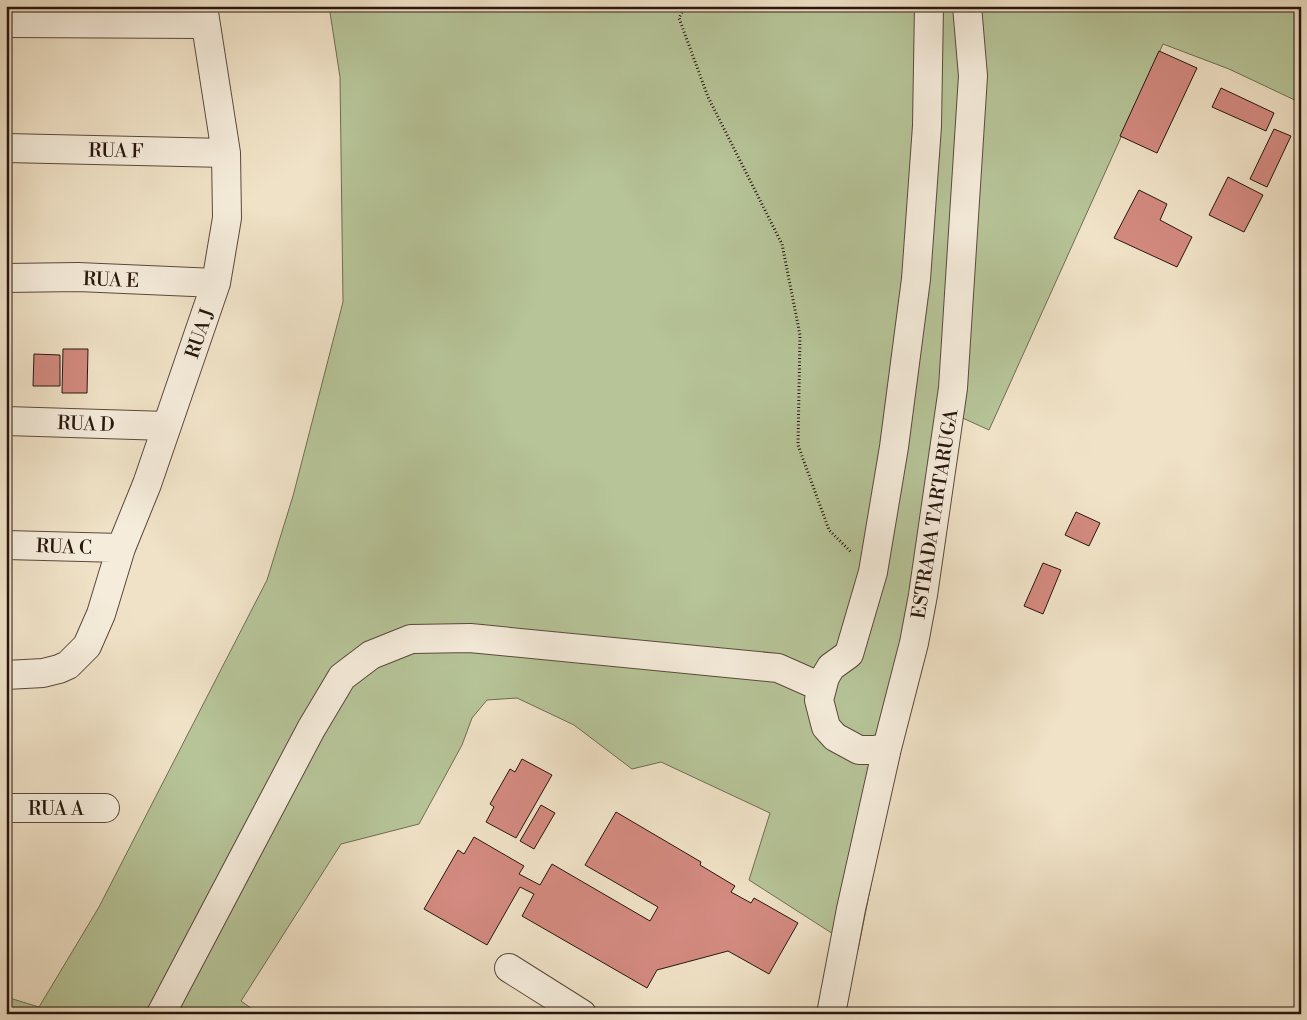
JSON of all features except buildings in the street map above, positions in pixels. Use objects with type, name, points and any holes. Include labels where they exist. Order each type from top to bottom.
[{"type":"street","points":[[887,748],[860,750],[835,737],[826,727],[821,714],[819,700],[821,687],[831,668],[849,654],[872,572],[894,447],[916,279],[927,126],[929,6]]},
{"type":"street","name":"ESTRADA TARTARUGA","points":[[831,1014],[851,909],[887,748],[914,643],[923,595],[953,388],[973,76],[967,6]]},
{"type":"street","points":[[6,23],[204,15]]},
{"type":"street","name":"RUA J","points":[[6,676],[43,673],[59,669],[68,665],[87,646],[101,614],[121,548],[147,484],[216,283],[226,218],[226,152],[204,15]]},
{"type":"street","name":"RUA F","points":[[6,148],[226,152]]},
{"type":"street","name":"RUA E","points":[[6,278],[78,277],[216,283]]},
{"type":"street","name":"RUA D","points":[[6,421],[167,426]]},
{"type":"street","name":"RUA C","points":[[6,545],[121,548]]},
{"type":"street","points":[[161,1014],[310,729],[342,677],[371,655],[412,639],[470,638],[778,668],[821,687]]},
{"type":"street","name":"RUA A","points":[[6,808],[105,808]]},
{"type":"street","points":[[509,968],[582,1014]]},
{"type":"path","points":[[685,6],[679,18],[708,97],[782,244],[800,336],[798,445],[829,530],[872,572]]},
{"type":"green space","points":[[329,6],[1301,6],[1301,103],[1229,69],[1163,44],[989,430],[956,415],[926,609],[858,950],[749,880],[770,813],[661,762],[632,769],[574,725],[517,698],[487,700],[472,718],[462,745],[419,824],[341,844],[241,1001],[259,1014],[6,1014],[6,997],[39,1007],[99,907],[267,580],[293,496],[343,302],[340,77]]}]
